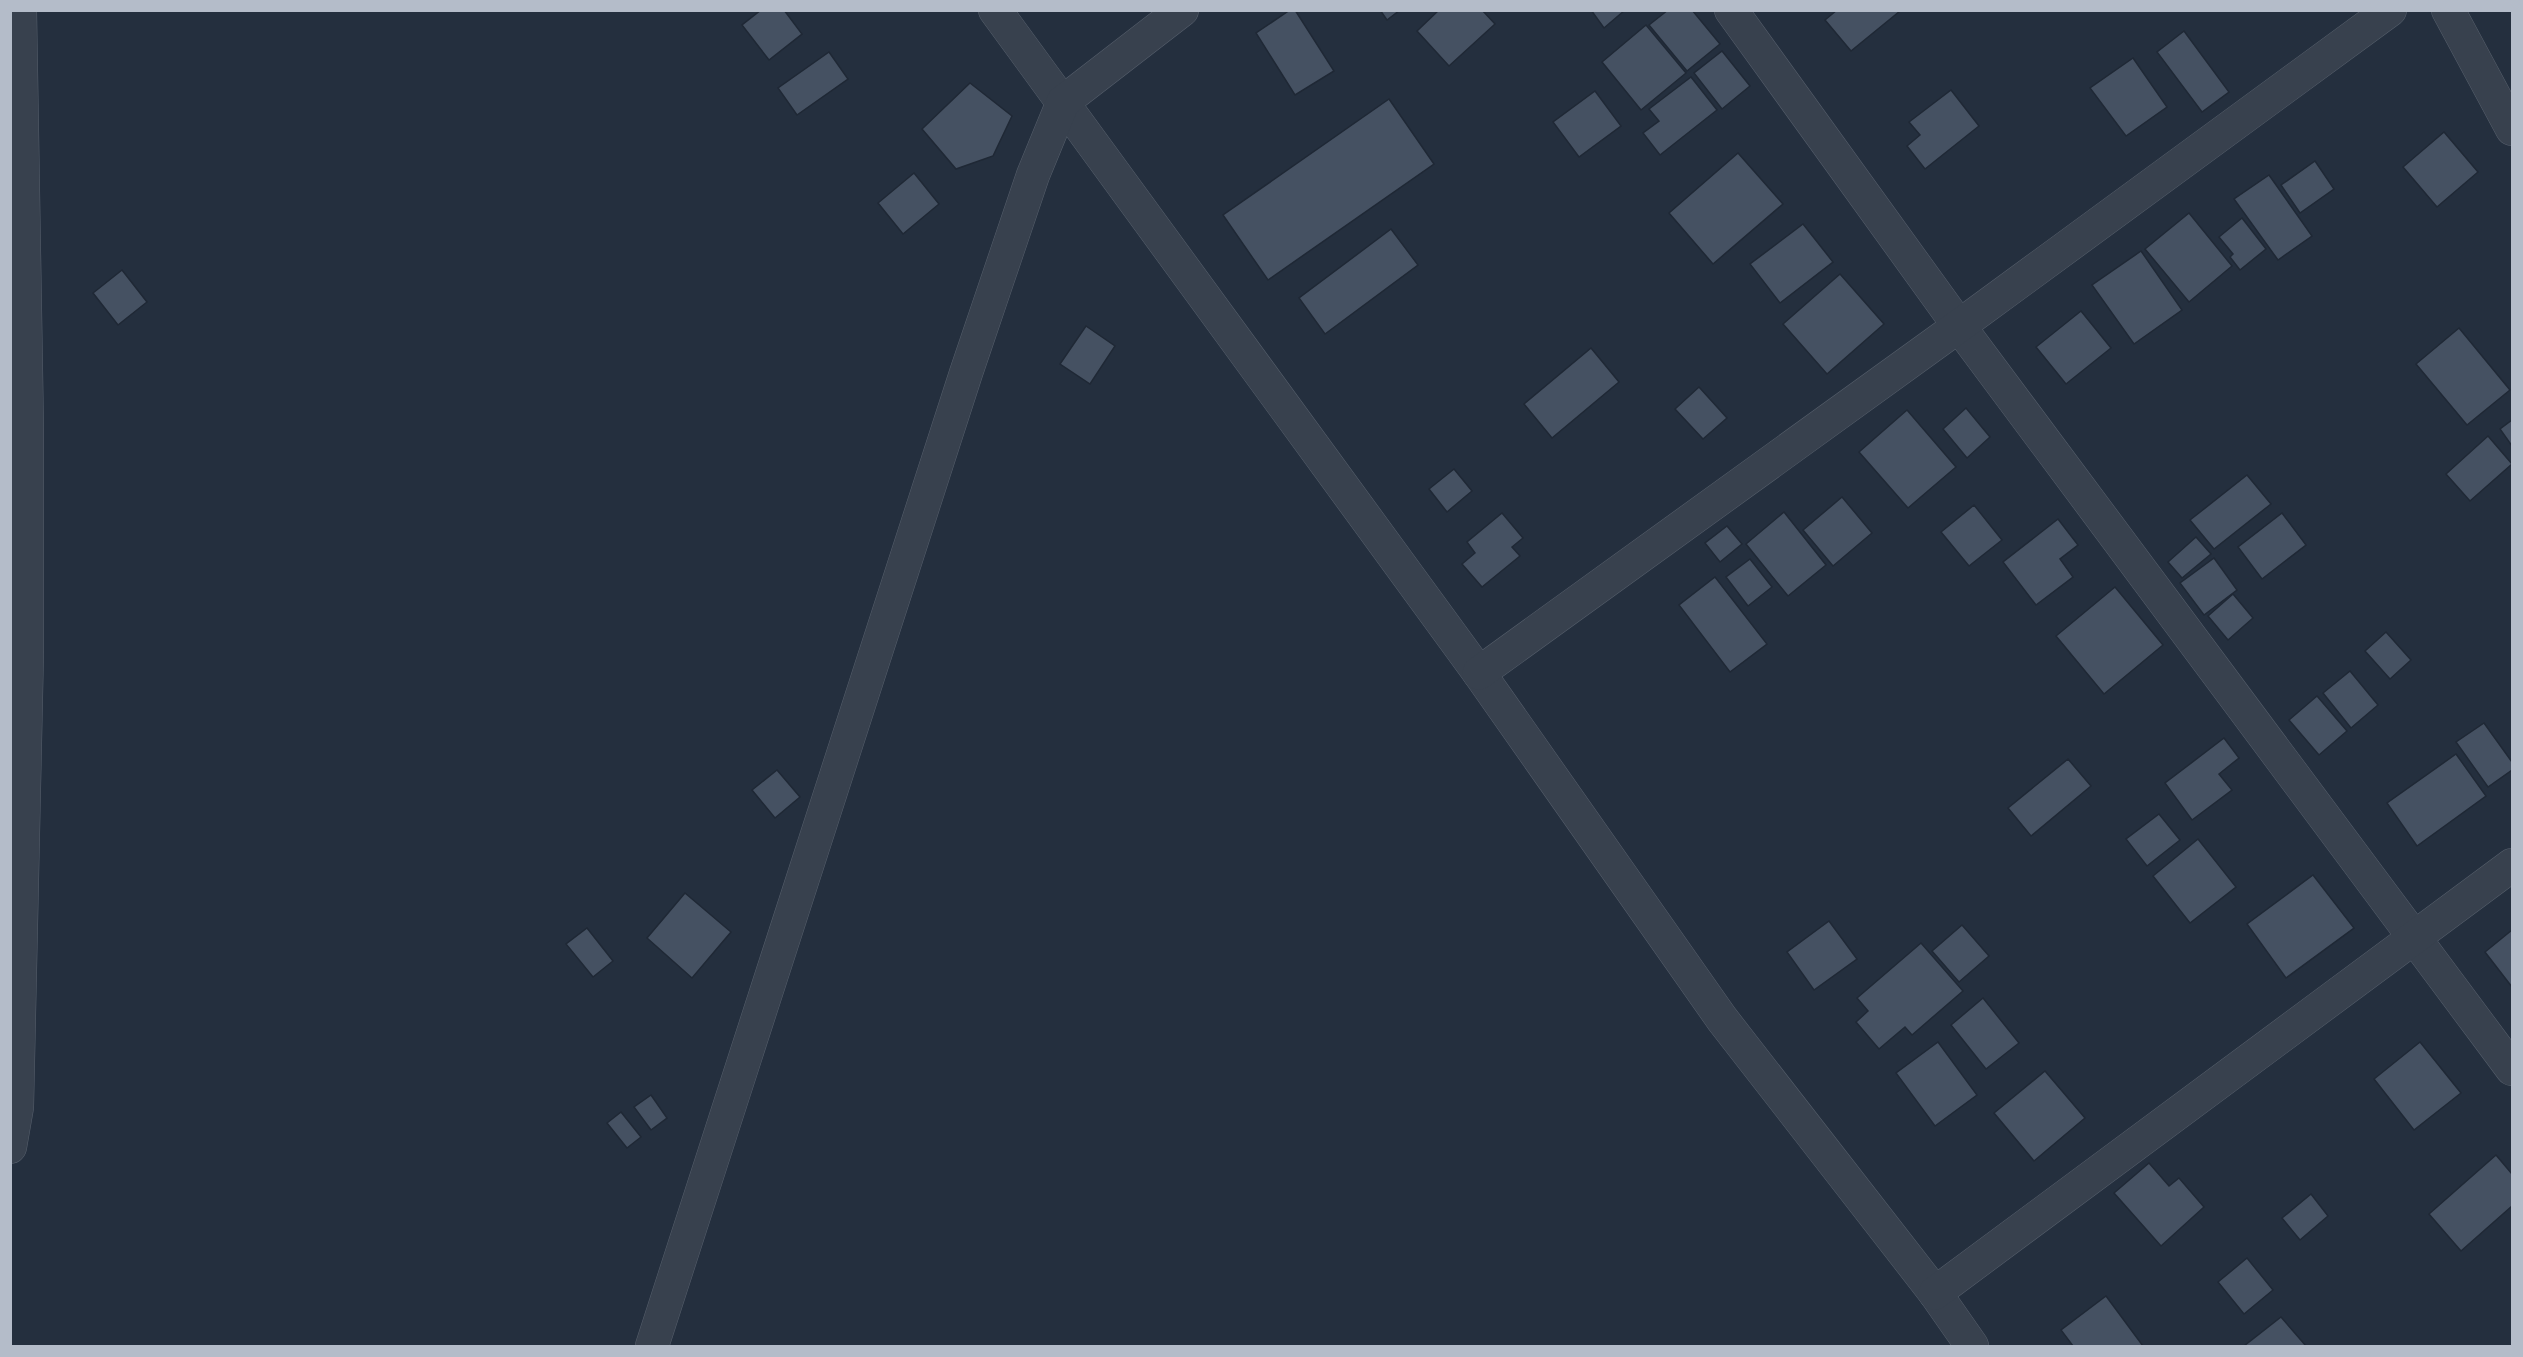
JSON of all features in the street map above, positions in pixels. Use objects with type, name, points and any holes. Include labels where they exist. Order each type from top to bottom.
[{"type":"street","points":[[10,1147],[17,1107],[27,652],[27,428],[20,10]]},
{"type":"street","points":[[995,10],[1479,673],[1722,1019],[1935,1293],[1972,1347]]},
{"type":"street","points":[[652,1347],[966,373],[1033,175],[1063,102],[1182,10]]},
{"type":"street","points":[[1731,10],[1959,326],[2512,1069]]},
{"type":"street","points":[[1479,673],[1959,326],[2390,10]]},
{"type":"street","points":[[2448,10],[2512,129]]},
{"type":"street","points":[[1935,1293],[2512,865]]},
{"type":"building","points":[[761,10],[784,10],[802,34],[769,60],[742,25]]},
{"type":"building","points":[[1290,10],[1295,10],[1334,71],[1295,95],[1256,33]]},
{"type":"building","points":[[1380,10],[1400,10],[1387,20]]},
{"type":"building","points":[[1439,10],[1482,10],[1495,24],[1449,66],[1417,31]]},
{"type":"building","points":[[1591,10],[1625,10],[1604,28]]},
{"type":"building","points":[[1668,10],[1692,10],[1720,44],[1687,71],[1649,25]]},
{"type":"building","points":[[1837,10],[1900,11],[1851,51],[1825,20]]},
{"type":"building","points":[[1646,25],[1686,73],[1641,110],[1602,62]]},
{"type":"building","points":[[2184,31],[2229,92],[2202,112],[2157,52]]},
{"type":"building","points":[[1722,51],[1750,86],[1722,109],[1694,73]]},
{"type":"building","points":[[829,52],[848,79],[797,115],[778,88]]},
{"type":"building","points":[[2133,58],[2167,107],[2126,136],[2090,88]]},
{"type":"building","points":[[1691,77],[1717,110],[1660,155],[1643,133],[1659,121],[1649,109]]},
{"type":"building","points":[[970,83],[1012,116],[993,156],[956,169],[922,129]]},
{"type":"building","points":[[1951,90],[1979,126],[1925,169],[1907,146],[1920,135],[1909,122]]},
{"type":"building","points":[[1595,91],[1621,126],[1579,157],[1553,122]]},
{"type":"building","points":[[1389,99],[1434,164],[1268,280],[1223,215]]},
{"type":"building","points":[[2444,132],[2478,172],[2437,207],[2403,167]]},
{"type":"building","points":[[1738,153],[1783,204],[1713,264],[1669,213]]},
{"type":"building","points":[[2315,161],[2334,189],[2300,213],[2281,185]]},
{"type":"building","points":[[914,173],[939,204],[903,234],[878,203]]},
{"type":"building","points":[[2269,175],[2312,236],[2278,260],[2234,199]]},
{"type":"building","points":[[2189,213],[2232,266],[2189,302],[2145,249]]},
{"type":"building","points":[[2242,218],[2266,249],[2240,270],[2230,257],[2233,254],[2219,237]]},
{"type":"building","points":[[1803,224],[1833,262],[1780,303],[1750,264]]},
{"type":"building","points":[[1391,229],[1418,265],[1325,334],[1299,298]]},
{"type":"building","points":[[2141,251],[2182,310],[2134,344],[2092,285]]},
{"type":"building","points":[[122,270],[147,302],[118,325],[93,293]]},
{"type":"building","points":[[1840,274],[1884,324],[1827,374],[1783,324]]},
{"type":"building","points":[[2081,311],[2111,348],[2066,384],[2036,347]]},
{"type":"building","points":[[1086,326],[1115,346],[1090,384],[1060,364]]},
{"type":"building","points":[[2459,328],[2510,390],[2467,425],[2416,364]]},
{"type":"building","points":[[1591,348],[1619,382],[1552,438],[1524,404]]},
{"type":"building","points":[[1699,387],[1727,418],[1703,439],[1675,409]]},
{"type":"building","points":[[1966,408],[1990,437],[1967,458],[1943,429]]},
{"type":"building","points":[[1907,410],[1956,467],[1908,508],[1859,452]]},
{"type":"building","points":[[2512,420],[2512,446],[2500,429]]},
{"type":"building","points":[[2488,436],[2512,464],[2470,501],[2446,474]]},
{"type":"building","points":[[1454,469],[1472,491],[1447,512],[1429,489]]},
{"type":"building","points":[[2247,475],[2271,504],[2214,549],[2190,520]]},
{"type":"building","points":[[1842,497],[1872,533],[1833,566],[1803,530]]},
{"type":"building","points":[[1974,505],[2002,540],[1969,566],[1941,532]]},
{"type":"building","points":[[1784,512],[1826,565],[1788,596],[1746,544]]},
{"type":"building","points":[[1502,513],[1523,538],[1512,547],[1520,556],[1482,587],[1462,564],[1475,553],[1467,542]]},
{"type":"building","points":[[2282,513],[2306,545],[2262,579],[2238,547]]},
{"type":"building","points":[[2058,519],[2078,545],[2060,559],[2073,577],[2036,605],[2003,562]]},
{"type":"building","points":[[1727,526],[1742,544],[1720,562],[1705,543]]},
{"type":"building","points":[[2196,537],[2211,554],[2182,578],[2168,562]]},
{"type":"building","points":[[2214,558],[2237,590],[2204,615],[2180,583]]},
{"type":"building","points":[[1750,559],[1772,587],[1748,606],[1726,577]]},
{"type":"building","points":[[1715,577],[1767,644],[1730,672],[1679,605]]},
{"type":"building","points":[[2115,587],[2163,645],[2104,694],[2056,636]]},
{"type":"building","points":[[2233,594],[2253,618],[2228,640],[2208,616]]},
{"type":"building","points":[[2386,632],[2411,660],[2390,679],[2365,651]]},
{"type":"building","points":[[2350,671],[2378,705],[2351,728],[2323,693]]},
{"type":"building","points":[[2317,696],[2347,731],[2319,755],[2289,720]]},
{"type":"building","points":[[2484,723],[2512,762],[2512,770],[2488,787],[2456,742]]},
{"type":"building","points":[[2224,738],[2239,758],[2219,774],[2232,790],[2192,820],[2165,783]]},
{"type":"building","points":[[2456,754],[2486,796],[2417,846],[2387,803]]},
{"type":"building","points":[[2068,759],[2091,786],[2031,836],[2008,808]]},
{"type":"building","points":[[777,770],[800,797],[775,818],[752,790]]},
{"type":"building","points":[[2159,814],[2180,840],[2147,866],[2126,839]]},
{"type":"building","points":[[2198,839],[2236,887],[2190,923],[2153,876]]},
{"type":"building","points":[[2313,875],[2354,928],[2286,978],[2247,924]]},
{"type":"building","points":[[685,893],[731,932],[692,978],[647,938]]},
{"type":"building","points":[[1829,921],[1857,959],[1814,990],[1787,952]]},
{"type":"building","points":[[1962,925],[1989,956],[1959,982],[1932,951]]},
{"type":"building","points":[[587,928],[613,961],[593,977],[566,944]]},
{"type":"building","points":[[2512,930],[2512,987],[2485,952]]},
{"type":"building","points":[[1921,943],[1963,991],[1912,1035],[1905,1027],[1879,1049],[1856,1022],[1868,1011],[1857,998]]},
{"type":"building","points":[[1983,998],[2019,1043],[1986,1069],[1951,1025]]},
{"type":"building","points":[[1938,1042],[1977,1095],[1935,1126],[1896,1073]]},
{"type":"building","points":[[2420,1042],[2461,1093],[2414,1130],[2374,1079]]},
{"type":"building","points":[[2045,1071],[2085,1118],[2034,1161],[1994,1113]]},
{"type":"building","points":[[651,1095],[667,1118],[651,1130],[634,1107]]},
{"type":"building","points":[[621,1112],[641,1137],[627,1148],[607,1123]]},
{"type":"building","points":[[2496,1155],[2512,1174],[2512,1206],[2461,1251],[2429,1214]]},
{"type":"building","points":[[2149,1163],[2169,1186],[2179,1178],[2204,1207],[2161,1246],[2114,1193]]},
{"type":"building","points":[[2311,1194],[2328,1216],[2300,1240],[2282,1218]]},
{"type":"building","points":[[2247,1258],[2273,1290],[2244,1314],[2218,1282]]},
{"type":"building","points":[[2106,1296],[2143,1346],[2073,1346],[2061,1330]]},
{"type":"building","points":[[2281,1317],[2306,1346],[2244,1346]]}]
